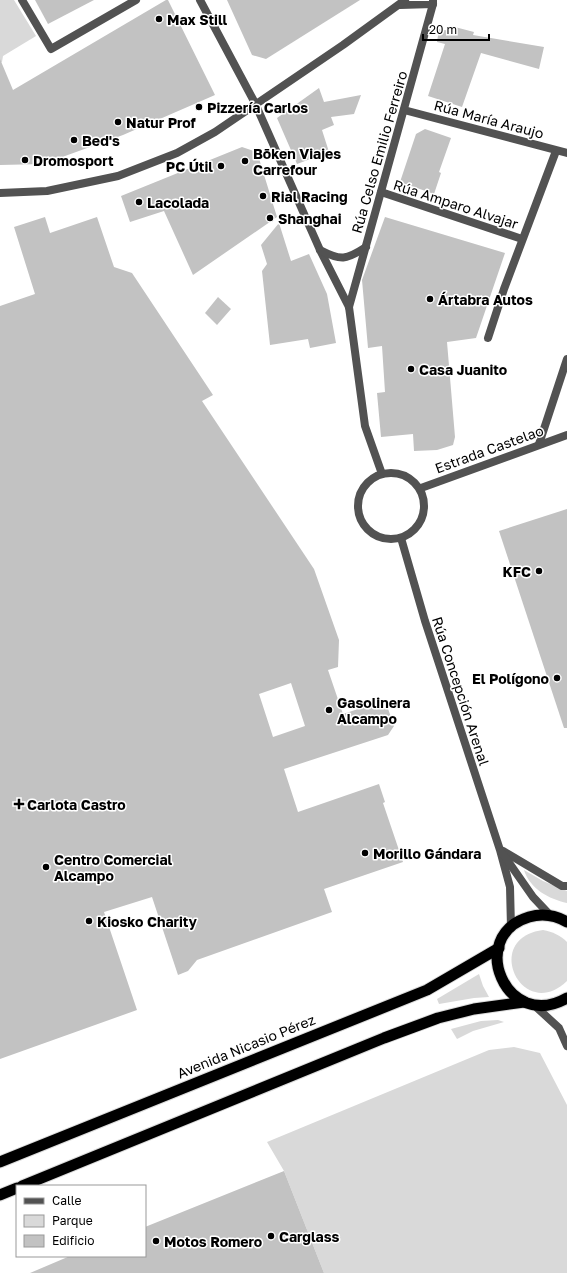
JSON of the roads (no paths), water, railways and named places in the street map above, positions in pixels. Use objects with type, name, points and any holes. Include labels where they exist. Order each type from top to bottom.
[{"type":"highway","points":[[529,1004],[509,991],[499,974],[497,961],[499,948],[504,936],[522,919],[536,915],[561,918]]},
{"type":"highway","name":"Avenida Nicasio Pérez","points":[[0,1162],[427,990],[499,948]]},
{"type":"highway","points":[[24,1185],[431,1020],[474,1009],[529,1004],[552,1004],[567,998]]},
{"type":"highway","points":[[0,1195],[16,1188]]},
{"type":"street","points":[[22,0],[51,49],[136,0]]},
{"type":"street","points":[[200,0],[255,103],[320,250],[349,307],[365,426],[382,474]]},
{"type":"street","points":[[0,193],[47,191],[118,176],[177,153],[215,132],[402,2],[433,2]]},
{"type":"street","name":"Rúa Celso Emilio Ferreiro","points":[[349,307],[433,2]]},
{"type":"street","name":"Rúa María Araujo","points":[[404,110],[567,153]]},
{"type":"street","points":[[488,338],[522,240],[556,151]]},
{"type":"street","name":"Rúa Amparo Alvajar","points":[[381,192],[522,240]]},
{"type":"street","points":[[320,250],[336,258],[347,258],[366,247]]},
{"type":"street","points":[[539,444],[567,359]]},
{"type":"street","name":"Estrada Castelao","points":[[421,488],[567,435]]},
{"type":"street","points":[[393,473],[404,475],[421,488],[424,499],[422,519],[410,534],[401,538],[381,538],[372,534],[360,520],[358,506],[361,493],[366,484],[382,474],[393,473]]},
{"type":"street","name":"Rúa Concepción Arenal","points":[[401,538],[428,628],[500,850]]},
{"type":"street","points":[[500,850],[562,886],[567,886]]},
{"type":"street","points":[[500,850],[533,897],[561,918]]},
{"type":"street","points":[[500,850],[510,887],[511,928]]},
{"type":"street","points":[[529,1004],[559,1028],[567,1046]]},
{"type":"place","name":"Max Still","points":[[159,19]]},
{"type":"place","name":"Pizzería Carlos","points":[[199,107]]},
{"type":"place","name":"Natur Prof","points":[[118,122]]},
{"type":"place","name":"Bed's","points":[[74,140]]},
{"type":"place","name":"Dromosport","points":[[25,160]]},
{"type":"place","name":"Bōken Viajes Carrefour","points":[[245,161]]},
{"type":"place","name":"PC Útil","points":[[221,166]]},
{"type":"place","name":"Rial Racing","points":[[263,196]]},
{"type":"place","name":"Lacolada","points":[[139,202]]},
{"type":"place","name":"Shanghai","points":[[270,218]]},
{"type":"place","name":"Ártabra Autos","points":[[430,299]]},
{"type":"place","name":"Casa Juanito","points":[[411,369]]},
{"type":"place","name":"KFC","points":[[539,571]]},
{"type":"place","name":"El Polígono","points":[[557,678]]},
{"type":"place","name":"Gasolinera Alcampo","points":[[329,710]]},
{"type":"place","name":"Carlota Castro","points":[[19,804]]},
{"type":"place","name":"Morillo Gándara","points":[[365,853]]},
{"type":"place","name":"Centro Comercial Alcampo","points":[[46,867]]},
{"type":"place","name":"Kiosko Charity","points":[[89,921]]},
{"type":"place","name":"Carglass","points":[[271,1236]]},
{"type":"place","name":"Motos Romero","points":[[156,1241]]}]
